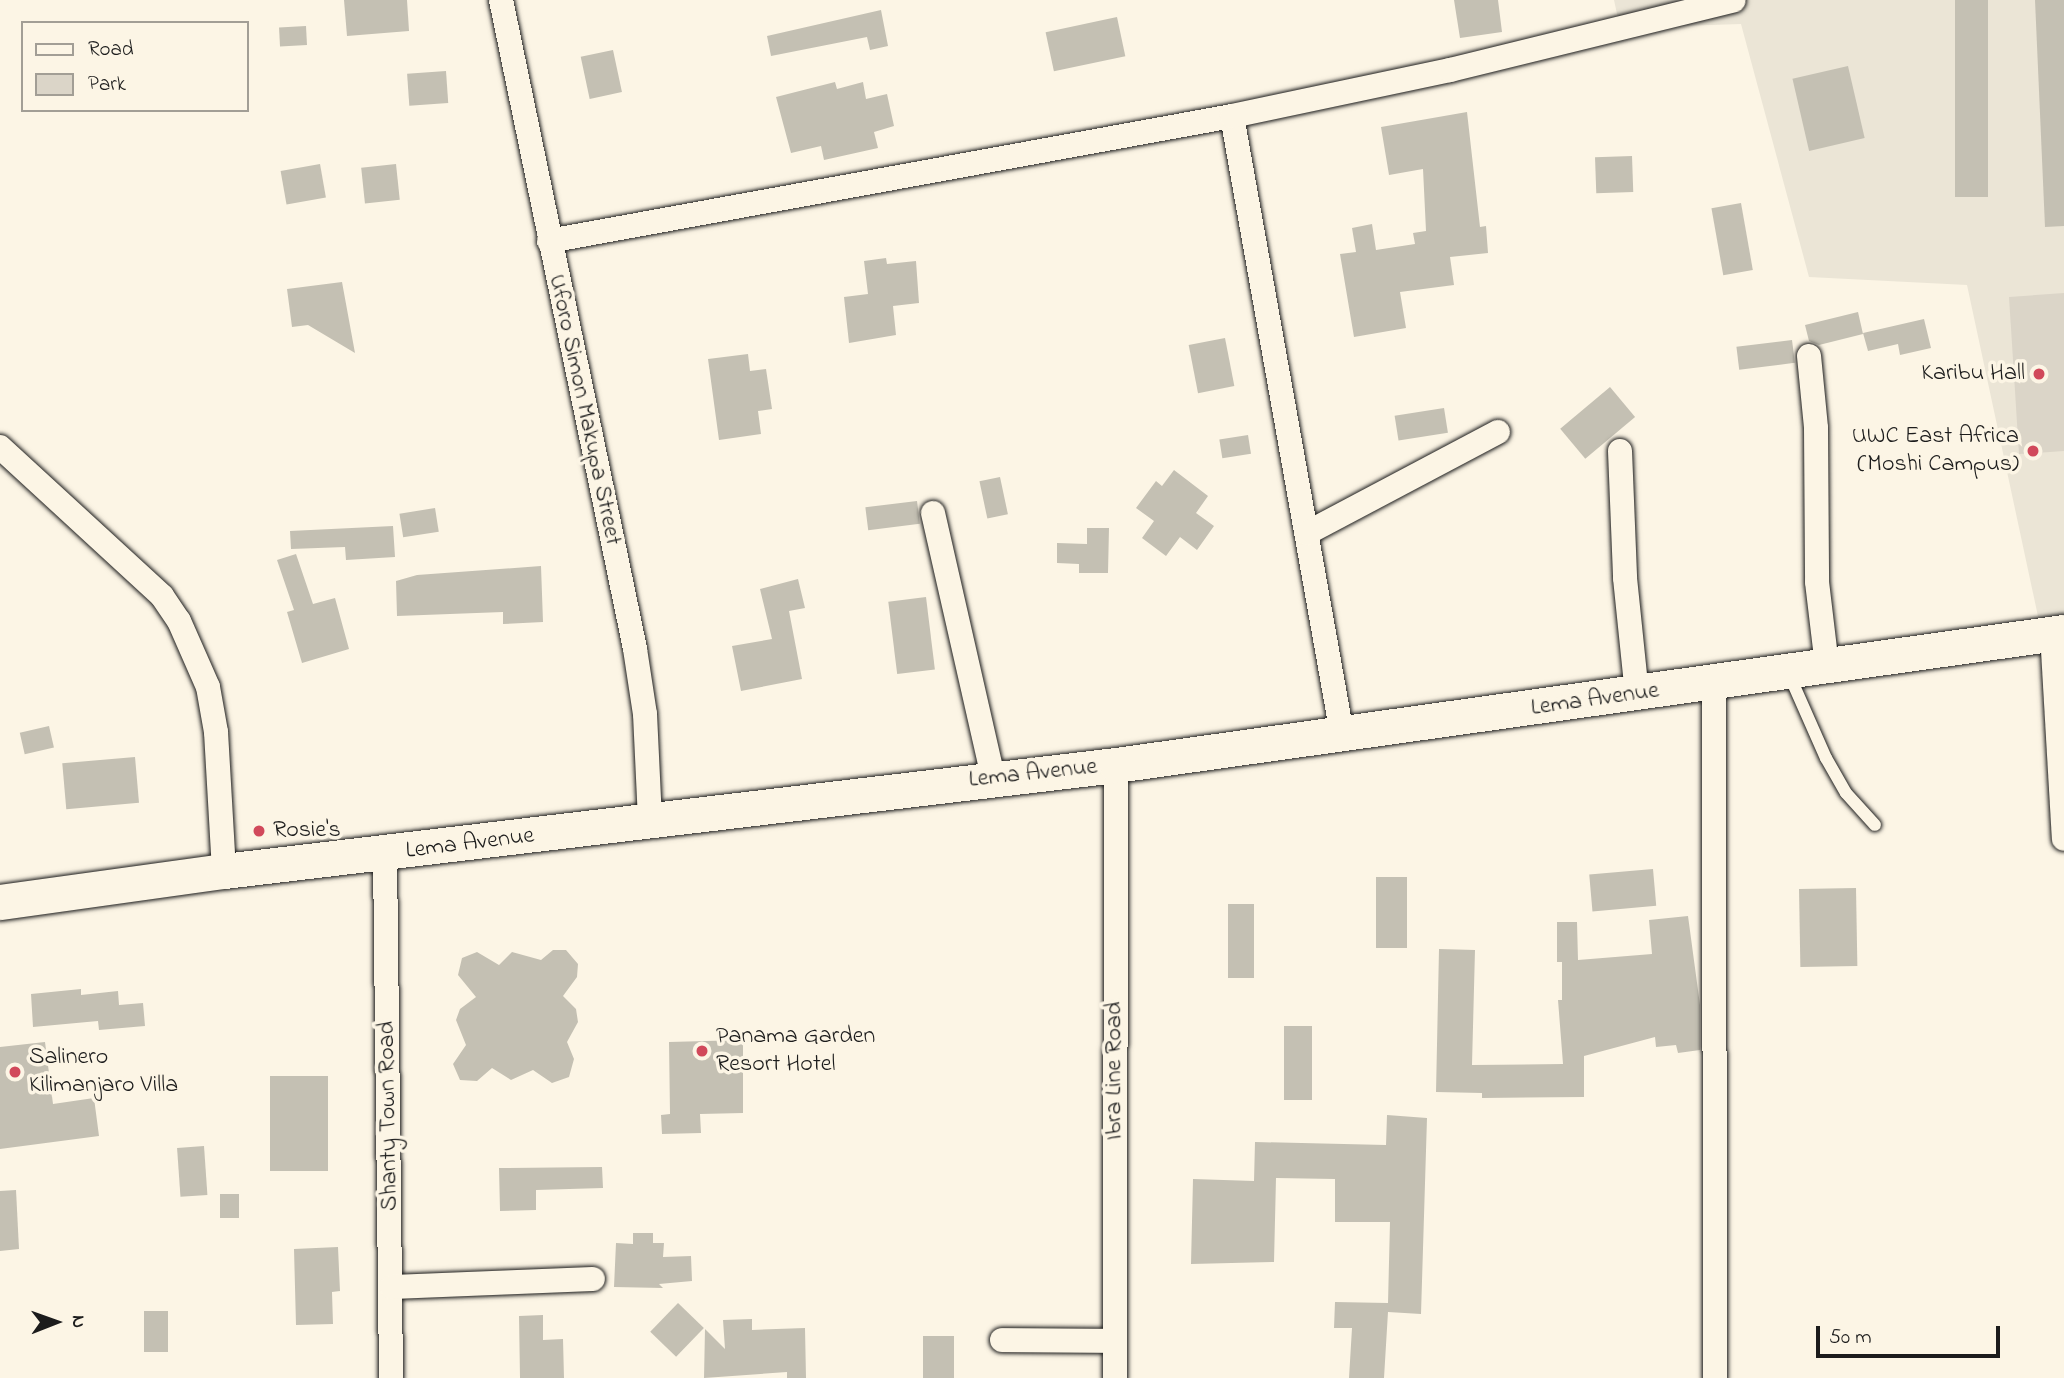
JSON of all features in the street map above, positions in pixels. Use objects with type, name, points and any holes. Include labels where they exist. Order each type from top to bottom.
[{"type":"main road","name":"Lema Avenue","points":[[0,902],[224,871],[384,855],[993,778],[1116,765],[1714,684],[2058,632]]},
{"type":"street","name":"Uforo Simon Makupa Street","points":[[501,0],[635,649],[645,714],[650,822]]},
{"type":"street","points":[[549,241],[1232,116],[1450,70],[1734,0]]},
{"type":"street","points":[[1232,116],[1342,734]]},
{"type":"street","points":[[1809,356],[1816,428],[1817,582],[1827,666]]},
{"type":"street","points":[[1307,533],[1498,432]]},
{"type":"street","points":[[0,447],[162,596],[179,621],[208,687],[214,720],[224,871]]},
{"type":"street","points":[[1620,452],[1625,578],[1637,694]]},
{"type":"street","points":[[933,513],[993,778]]},
{"type":"street","points":[[2058,632],[2064,839]]},
{"type":"street","points":[[1714,684],[1715,1378]]},
{"type":"street","name":"Ibra Line Road","points":[[1115,1378],[1116,765]]},
{"type":"street","name":"Shanty Town Road","points":[[384,855],[392,1287],[391,1378]]},
{"type":"street","points":[[392,1287],[593,1279]]},
{"type":"street","points":[[1002,1340],[1115,1341]]},
{"type":"lane","points":[[1788,671],[1826,758],[1846,793],[1875,825]]},
{"type":"shaded area","name":"UWC East Africa (Moshi Campus)","points":[[1614,0],[2064,0],[2064,617],[2039,621],[1967,285],[1809,277],[1741,24],[1620,28]]},
{"type":"green space","name":"Karibu Hall","points":[[2064,293],[2064,451],[2019,454],[2009,297]]},
{"type":"building","points":[[344,0],[407,0],[409,31],[347,36]]},
{"type":"building","points":[[1454,0],[1498,0],[1502,32],[1460,38]]},
{"type":"building","points":[[1955,0],[1988,0],[1988,197],[1955,197]]},
{"type":"building","points":[[2035,0],[2064,0],[2064,226],[2045,227]]},
{"type":"building","points":[[881,10],[888,46],[870,50],[867,37],[771,56],[767,36]]},
{"type":"building","points":[[1117,17],[1125,56],[1054,71],[1046,32]]},
{"type":"building","points":[[306,26],[307,45],[280,46],[279,27]]},
{"type":"building","points":[[613,50],[622,92],[590,99],[581,57]]},
{"type":"building","points":[[1848,66],[1865,138],[1809,151],[1792,79]]},
{"type":"building","points":[[446,71],[448,103],[409,106],[407,74]]},
{"type":"building","points":[[835,82],[837,89],[863,82],[866,99],[887,94],[894,126],[874,132],[878,148],[824,160],[821,146],[791,153],[776,97]]},
{"type":"building","points":[[1467,112],[1480,227],[1486,226],[1488,253],[1450,257],[1454,285],[1400,292],[1406,328],[1354,337],[1340,254],[1356,252],[1352,228],[1372,224],[1376,250],[1415,244],[1413,233],[1426,231],[1423,169],[1389,175],[1381,127]]},
{"type":"building","points":[[1632,156],[1633,192],[1596,193],[1595,157]]},
{"type":"building","points":[[320,164],[326,197],[287,204],[281,171]]},
{"type":"building","points":[[396,164],[400,200],[365,203],[361,168]]},
{"type":"building","points":[[1741,203],[1753,270],[1723,275],[1711,208]]},
{"type":"building","points":[[886,258],[887,264],[916,261],[919,303],[893,306],[896,335],[849,343],[844,297],[868,294],[864,261]]},
{"type":"building","points":[[342,282],[355,353],[308,325],[292,327],[287,289]]},
{"type":"building","points":[[1858,312],[1863,334],[1819,345],[1809,341],[1805,325]]},
{"type":"building","points":[[1924,319],[1931,348],[1900,355],[1898,344],[1868,351],[1863,333]]},
{"type":"building","points":[[1225,338],[1234,386],[1198,393],[1189,345]]},
{"type":"building","points":[[1792,340],[1795,363],[1739,370],[1736,347]]},
{"type":"building","points":[[748,354],[750,371],[766,369],[772,409],[758,411],[761,434],[719,440],[708,359]]},
{"type":"building","points":[[1610,387],[1635,417],[1585,459],[1560,429]]},
{"type":"building","points":[[1444,408],[1448,433],[1399,441],[1395,416]]},
{"type":"building","points":[[1248,435],[1251,454],[1222,458],[1219,440]]},
{"type":"building","points":[[1174,470],[1208,496],[1196,513],[1214,526],[1197,550],[1180,537],[1166,556],[1142,538],[1154,521],[1136,508],[1156,481],[1162,486]]},
{"type":"building","points":[[1000,477],[1008,514],[987,519],[979,481]]},
{"type":"building","points":[[917,501],[920,524],[868,530],[865,507]]},
{"type":"building","points":[[435,508],[439,532],[403,537],[399,514]]},
{"type":"building","points":[[393,526],[395,557],[346,560],[345,547],[291,549],[290,531]]},
{"type":"building","points":[[1087,528],[1109,528],[1108,573],[1079,573],[1079,564],[1057,563],[1057,543],[1087,544]]},
{"type":"building","points":[[296,554],[313,604],[335,598],[349,649],[302,663],[287,612],[294,610],[277,560]]},
{"type":"building","points":[[541,566],[543,622],[503,624],[503,612],[397,616],[396,581],[417,575]]},
{"type":"building","points":[[798,579],[805,608],[789,611],[802,679],[741,691],[732,646],[772,639],[760,589]]},
{"type":"building","points":[[926,597],[935,669],[897,674],[888,602]]},
{"type":"building","points":[[49,726],[54,747],[25,754],[20,733]]},
{"type":"building","points":[[135,757],[139,803],[66,809],[62,763]]},
{"type":"building","points":[[1653,869],[1656,906],[1592,911],[1589,875]]},
{"type":"building","points":[[1376,877],[1407,877],[1407,948],[1376,948]]},
{"type":"building","points":[[1856,888],[1857,966],[1800,967],[1799,889]]},
{"type":"building","points":[[1228,904],[1254,904],[1254,978],[1228,978]]},
{"type":"building","points":[[1688,916],[1700,1005],[1700,1050],[1678,1053],[1676,1045],[1656,1047],[1655,1037],[1584,1056],[1584,1097],[1482,1098],[1482,1093],[1436,1092],[1439,949],[1475,950],[1472,1065],[1563,1064],[1558,1000],[1562,1000],[1562,962],[1557,962],[1557,922],[1577,922],[1578,960],[1652,954],[1649,920]]},
{"type":"building","points":[[553,950],[566,950],[578,964],[577,977],[563,996],[576,1009],[578,1022],[567,1042],[574,1059],[569,1077],[552,1083],[533,1070],[511,1080],[492,1068],[477,1081],[460,1080],[453,1064],[466,1045],[456,1020],[460,1009],[476,997],[458,975],[462,958],[477,952],[499,965],[512,952],[541,960]]},
{"type":"building","points":[[81,989],[81,995],[118,991],[119,1005],[143,1003],[145,1026],[99,1030],[98,1021],[33,1027],[31,994]]},
{"type":"building","points":[[1284,1026],[1312,1026],[1312,1100],[1284,1100]]},
{"type":"building","points":[[743,1040],[743,1113],[700,1114],[701,1133],[662,1134],[661,1115],[670,1114],[669,1042]]},
{"type":"building","points":[[45,1042],[53,1104],[94,1098],[99,1136],[0,1149],[0,1047]]},
{"type":"building","points":[[270,1076],[328,1076],[328,1171],[270,1171]]},
{"type":"building","points":[[1387,1115],[1427,1118],[1421,1314],[1388,1312],[1384,1378],[1349,1378],[1352,1328],[1334,1328],[1335,1302],[1388,1303],[1390,1222],[1335,1222],[1335,1179],[1276,1178],[1274,1262],[1191,1264],[1193,1179],[1254,1181],[1255,1142],[1386,1145]]},
{"type":"building","points":[[204,1146],[207,1195],[180,1197],[177,1148]]},
{"type":"building","points":[[602,1167],[603,1188],[536,1190],[536,1210],[500,1211],[499,1168]]},
{"type":"building","points":[[16,1190],[19,1249],[0,1251],[0,1191]]},
{"type":"building","points":[[220,1194],[239,1194],[239,1218],[220,1218]]},
{"type":"building","points":[[633,1233],[653,1233],[653,1243],[664,1243],[663,1257],[691,1256],[692,1281],[659,1284],[663,1288],[614,1287],[616,1243],[633,1244]]},
{"type":"building","points":[[338,1247],[340,1291],[332,1292],[333,1324],[296,1325],[294,1249]]},
{"type":"building","points":[[678,1303],[704,1328],[676,1357],[650,1332]]},
{"type":"building","points":[[144,1311],[168,1311],[168,1352],[144,1352]]},
{"type":"building","points":[[543,1315],[543,1340],[563,1339],[564,1378],[520,1378],[519,1316]]},
{"type":"building","points":[[752,1319],[752,1330],[805,1328],[806,1378],[787,1378],[787,1372],[704,1378],[705,1329],[725,1349],[723,1320]]},
{"type":"building","points":[[923,1336],[954,1336],[954,1378],[923,1378]]},
{"type":"place","name":"Karibu Hall","points":[[2039,374]]},
{"type":"place","name":"UWC East Africa (Moshi Campus)","points":[[2033,451]]},
{"type":"place","name":"Rosie's","points":[[259,831]]},
{"type":"place","name":"Panama Garden Resort Hotel","points":[[702,1051]]},
{"type":"place","name":"Salinero Kilimanjaro Villa","points":[[15,1072]]}]
